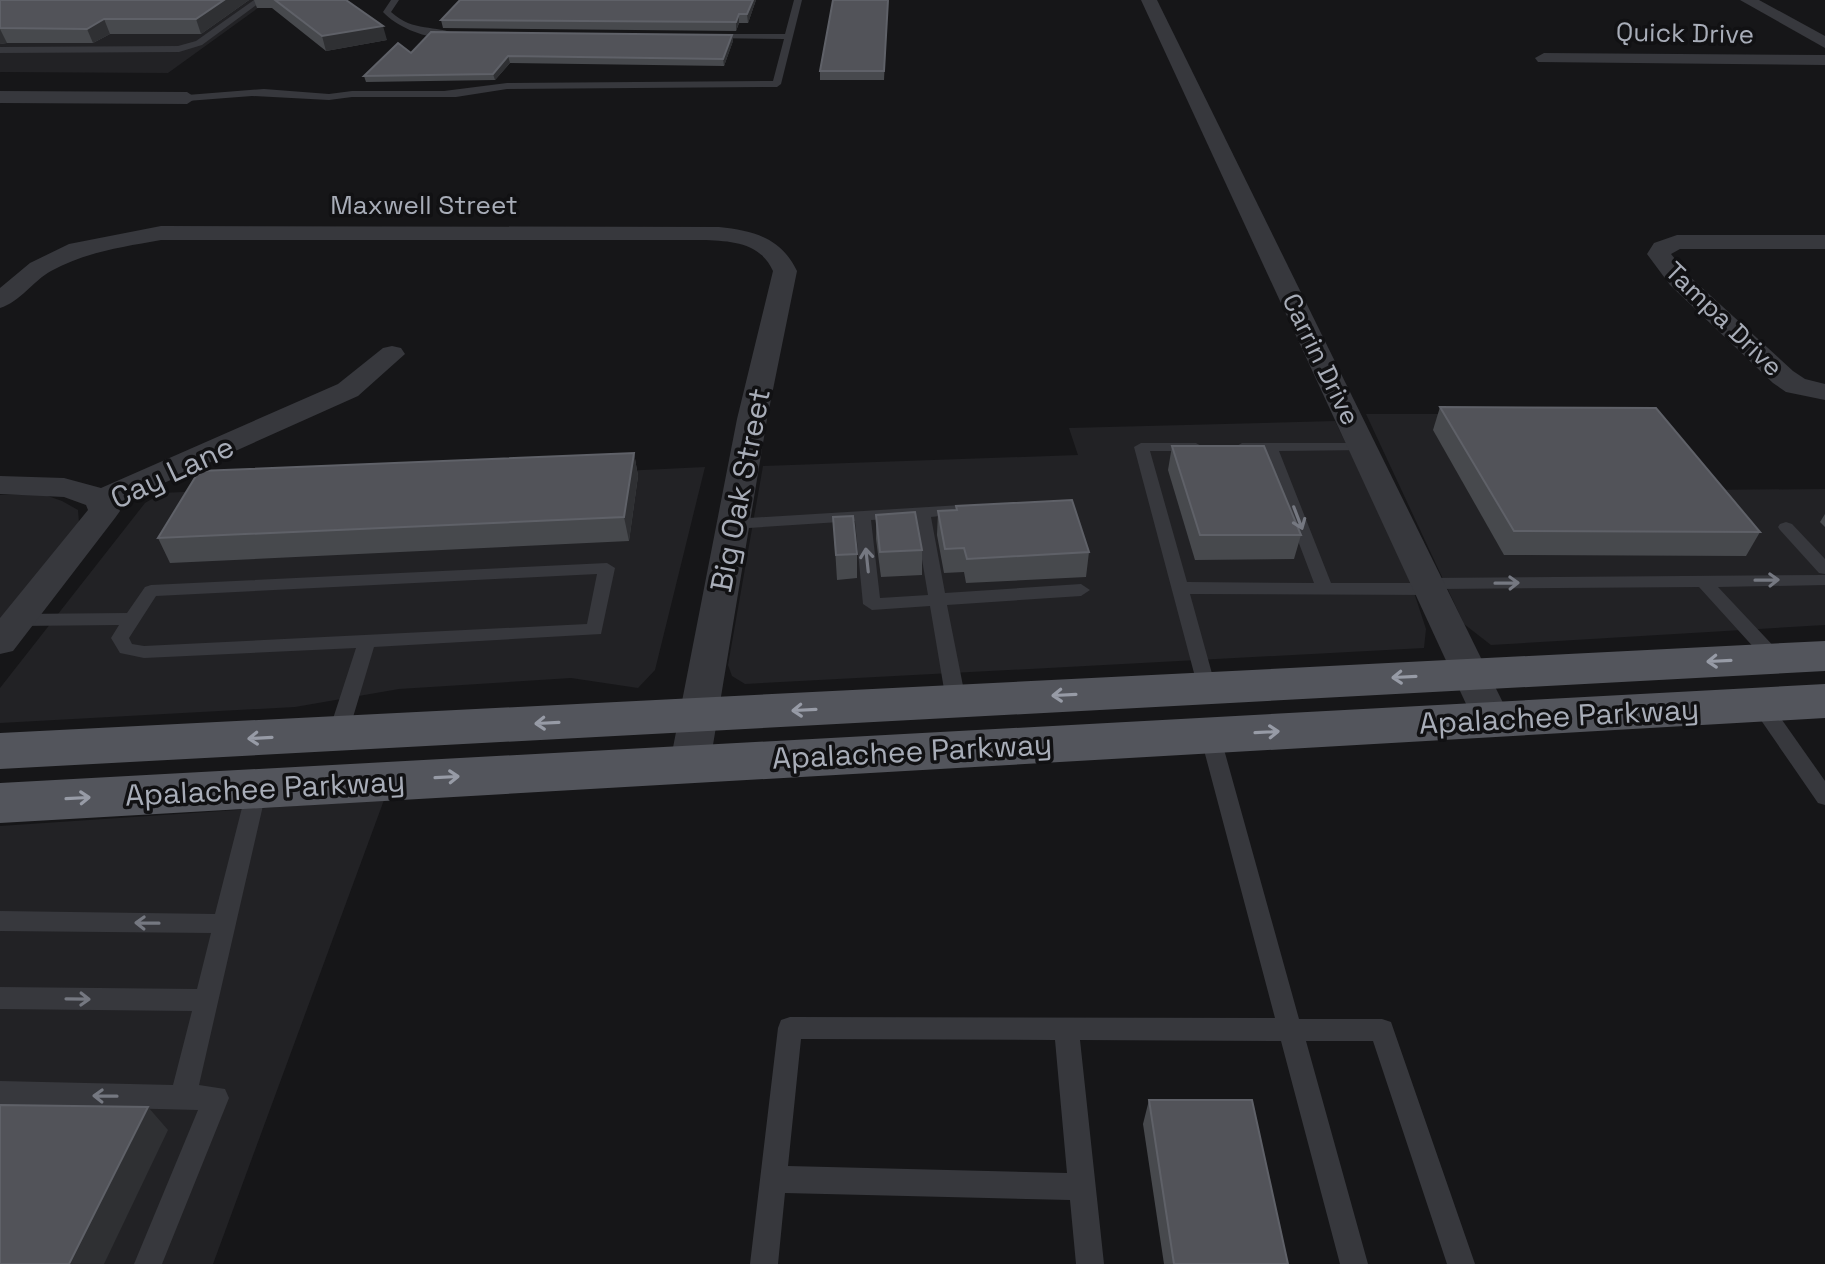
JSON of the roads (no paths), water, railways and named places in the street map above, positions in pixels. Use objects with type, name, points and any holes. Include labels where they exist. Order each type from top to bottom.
[{"type":"main road","name":"Apalachee Parkway","points":[[0,751],[1825,656]]},
{"type":"main road","name":"Apalachee Parkway","points":[[0,803],[1825,701]]},
{"type":"street","name":"Carrin Drive","points":[[1149,0],[1492,719]]},
{"type":"street","points":[[1748,0],[1821,39]]},
{"type":"street","name":"Quick Drive","points":[[1544,58],[1825,60]]},
{"type":"street","points":[[0,97],[187,98]]},
{"type":"street","name":"Maxwell Street","points":[[0,300],[55,258],[102,242],[182,233],[670,233],[746,238]]},
{"type":"street","name":"Big Oak Street","points":[[690,763],[733,524],[785,271],[779,254],[764,244],[746,238]]},
{"type":"street","name":"Tampa Drive","points":[[1816,390],[1783,377],[1679,280],[1659,254],[1670,243],[1825,242]]},
{"type":"street","name":"Cay Lane","points":[[9,631],[104,511],[100,500],[219,450],[348,390],[392,354]]},
{"type":"street","points":[[0,485],[63,486],[81,489],[100,500]]},
{"type":"lane","points":[[0,50],[179,49],[199,43],[259,0]]},
{"type":"lane","points":[[395,0],[387,12],[403,25],[432,33],[465,35]]},
{"type":"lane","points":[[187,98],[255,94],[329,97],[520,92],[546,87],[777,84],[798,0]]},
{"type":"lane","points":[[694,36],[789,37]]},
{"type":"lane","points":[[1207,688],[1141,447],[1363,447]]},
{"type":"lane","points":[[1270,447],[1325,589]]},
{"type":"lane","points":[[733,524],[985,509]]},
{"type":"lane","points":[[922,513],[956,701]]},
{"type":"lane","points":[[862,516],[872,604],[1081,590]]},
{"type":"lane","points":[[1786,527],[1825,569]]},
{"type":"lane","points":[[607,568],[595,630],[367,641],[144,652],[126,649],[120,638],[151,591],[607,568]]},
{"type":"lane","points":[[1179,588],[1325,589],[1825,580]]},
{"type":"lane","points":[[1703,581],[1774,658]]},
{"type":"lane","points":[[9,631],[132,619]]},
{"type":"lane","points":[[338,734],[367,641]]},
{"type":"lane","points":[[1761,705],[1825,797]]},
{"type":"lane","points":[[1210,735],[1354,1264]]},
{"type":"lane","points":[[183,1097],[257,788]]},
{"type":"lane","points":[[0,921],[225,924]]},
{"type":"lane","points":[[0,998],[206,1000]]},
{"type":"lane","points":[[764,1264],[790,1028],[1066,1028],[1382,1030],[1461,1264]]},
{"type":"lane","points":[[1066,1028],[1090,1264]]},
{"type":"lane","points":[[0,1093],[216,1098],[148,1264]]},
{"type":"lane","points":[[773,1179],[1082,1187]]}]
